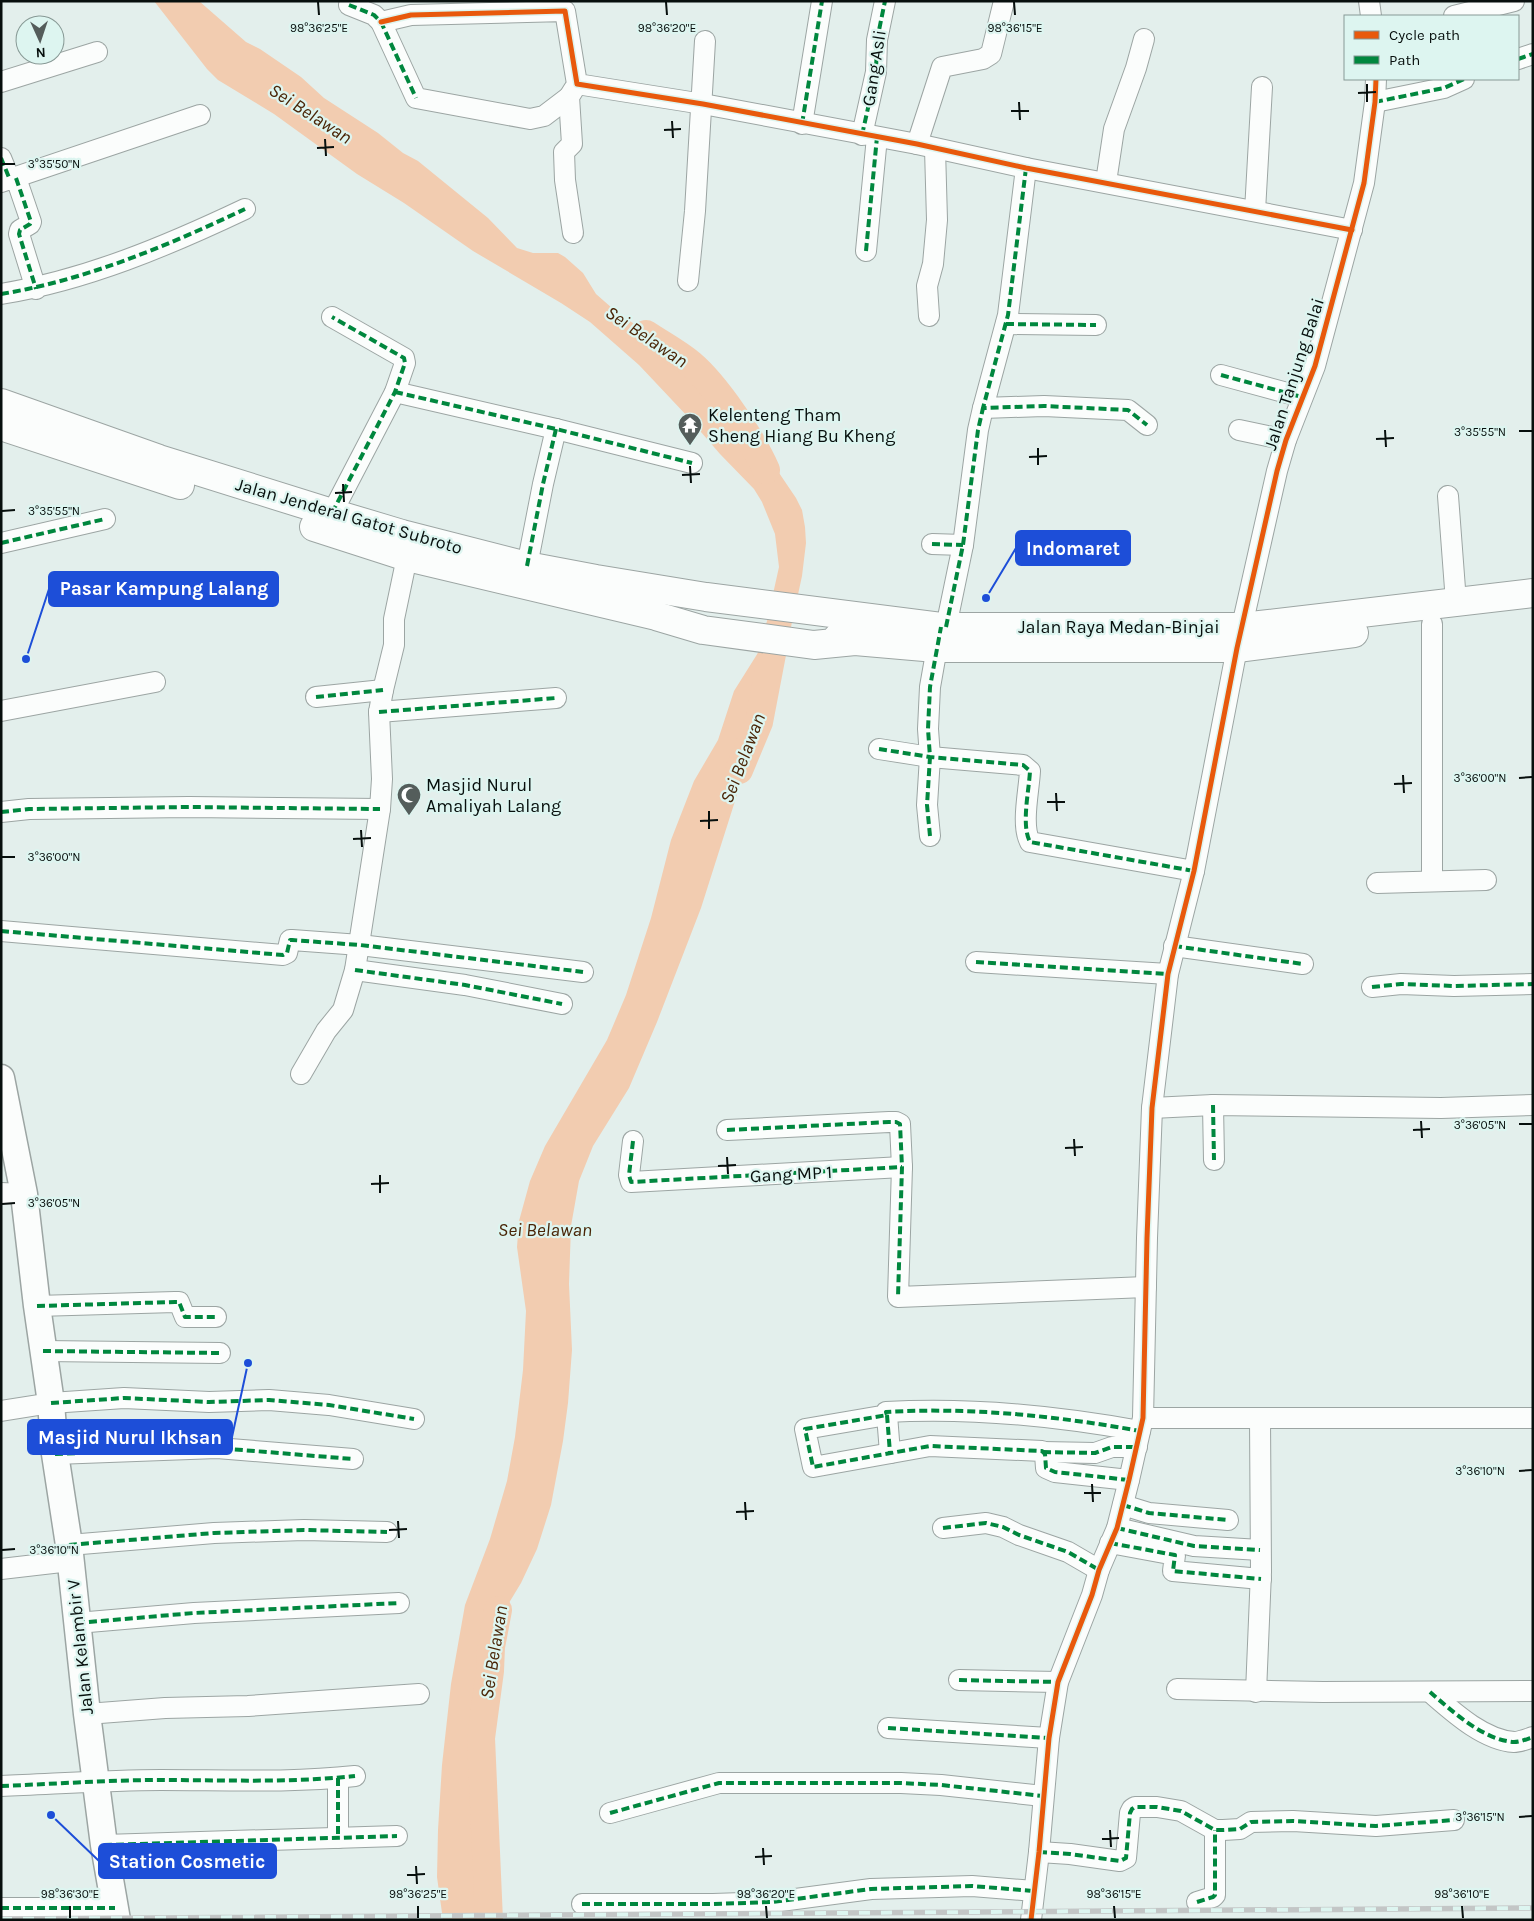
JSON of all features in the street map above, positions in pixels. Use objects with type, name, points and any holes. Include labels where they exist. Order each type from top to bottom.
[{"type":"highway","name":"Jalan Jenderal Gatot Subroto","points":[[1,403],[159,459],[332,513],[402,534],[527,566],[596,579],[704,615]]},
{"type":"highway","name":"Jalan Jenderal Gatot Subroto","points":[[1,426],[127,469],[407,557],[656,616],[704,615]]},
{"type":"highway","name":"Jalan Raya Medan-Binjai","points":[[1239,637],[1456,602],[1533,593]]},
{"type":"highway","name":"Jalan Raya Medan-Binjai","points":[[704,615],[821,630],[941,634],[1239,637],[1432,624],[1533,611]]},
{"type":"highway","name":"Jalan Raya Medan-Binjai","points":[[821,630],[855,641],[941,634]]},
{"type":"main road","name":"Jalan Kelambir V","points":[[1,1078],[13,1194],[37,1306],[51,1403],[55,1454],[70,1553],[87,1714],[104,1845],[116,1914]]},
{"type":"street","points":[[802,124],[822,1]]},
{"type":"street","name":"Gang Asli","points":[[866,251],[870,136],[877,40],[885,1]]},
{"type":"street","points":[[929,316],[928,286],[933,264],[937,220],[926,147],[942,68],[983,59],[991,54],[1004,1]]},
{"type":"street","points":[[1369,1],[1371,15]]},
{"type":"street","points":[[1458,15],[1514,1]]},
{"type":"street","points":[[349,5],[374,15],[381,22],[416,98],[530,119],[544,116],[573,90],[703,104],[1352,230]]},
{"type":"street","points":[[381,22],[411,15],[565,11],[573,90],[572,144],[564,152],[565,180],[573,233]]},
{"type":"street","points":[[1106,182],[1114,129],[1136,68],[1144,39]]},
{"type":"street","points":[[688,281],[696,211],[705,42]]},
{"type":"street","points":[[1,82],[97,52]]},
{"type":"street","points":[[1519,59],[1533,54]]},
{"type":"street","name":"Jalan Tanjung Balai","points":[[1031,1920],[1049,1738],[1058,1682],[1113,1536],[1123,1505],[1140,1432],[1152,1108],[1168,974],[1194,871],[1239,637],[1278,471],[1286,440],[1315,366],[1364,183],[1375,102],[1376,80]]},
{"type":"street","points":[[1375,102],[1444,88],[1462,80]]},
{"type":"street","points":[[1255,211],[1262,87]]},
{"type":"street","points":[[9,180],[200,114]]},
{"type":"street","points":[[1,158],[9,180],[31,222],[20,230],[19,234],[36,288]]},
{"type":"street","points":[[930,836],[927,805],[930,757],[928,729],[930,687],[963,544],[978,430],[1006,324],[1026,168]]},
{"type":"street","points":[[1,294],[36,288],[173,243],[245,210]]},
{"type":"street","points":[[332,317],[404,358],[405,367],[395,392],[332,513]]},
{"type":"street","points":[[1006,324],[1096,325]]},
{"type":"street","points":[[1221,375],[1302,397]]},
{"type":"street","points":[[395,392],[692,463]]},
{"type":"street","points":[[983,408],[1044,406],[1128,410],[1147,425]]},
{"type":"street","points":[[527,566],[556,429]]},
{"type":"street","points":[[1239,430],[1286,440]]},
{"type":"street","points":[[1448,496],[1456,602]]},
{"type":"street","points":[[1,543],[105,519]]},
{"type":"street","points":[[932,544],[963,544]]},
{"type":"street","points":[[301,1074],[326,1031],[343,1010],[355,970],[380,809],[382,779],[379,712],[382,690],[394,645],[394,620],[407,557]]},
{"type":"street","points":[[1432,624],[1432,881]]},
{"type":"street","points":[[1,711],[155,682]]},
{"type":"street","points":[[316,697],[382,690]]},
{"type":"street","points":[[379,712],[556,698]]},
{"type":"street","points":[[879,749],[930,757],[1023,765],[1029,768],[1026,836],[1030,842],[1194,871]]},
{"type":"street","points":[[1,812],[29,809],[189,806],[380,809]]},
{"type":"street","points":[[1377,883],[1486,880]]},
{"type":"street","points":[[1,931],[283,955],[287,953],[291,940],[360,945],[583,972]]},
{"type":"street","points":[[1174,946],[1303,964]]},
{"type":"street","points":[[976,962],[1168,974]]},
{"type":"street","points":[[355,970],[465,985],[562,1004]]},
{"type":"street","points":[[1372,987],[1401,984],[1454,986],[1533,984]]},
{"type":"street","points":[[1152,1108],[1212,1105],[1441,1108],[1533,1106]]},
{"type":"street","points":[[1212,1105],[1214,1160]]},
{"type":"street","points":[[727,1130],[896,1122],[900,1124],[902,1131],[902,1167],[898,1298],[1146,1287]]},
{"type":"street","name":"Gang MP 1","points":[[633,1141],[631,1182],[902,1167]]},
{"type":"street","points":[[37,1306],[178,1302],[185,1317],[216,1317]]},
{"type":"street","points":[[43,1351],[220,1353]]},
{"type":"street","points":[[1,1411],[51,1403],[124,1398],[209,1402],[269,1400],[329,1405],[414,1419]]},
{"type":"street","points":[[890,1453],[886,1412],[928,1409],[958,1410],[1098,1424],[1140,1432],[1260,1419],[1353,1417],[1533,1418]]},
{"type":"street","points":[[887,1415],[806,1429],[813,1467],[930,1446],[1095,1453],[1112,1447],[1140,1432]]},
{"type":"street","points":[[1256,1692],[1261,1579],[1260,1419]]},
{"type":"street","points":[[55,1454],[217,1448],[353,1460]]},
{"type":"street","points":[[1044,1452],[1046,1468],[1051,1471],[1129,1480]]},
{"type":"street","points":[[1123,1505],[1149,1513],[1228,1520]]},
{"type":"street","points":[[944,1528],[986,1523],[1002,1527],[1068,1552],[1099,1570]]},
{"type":"street","points":[[1,1569],[70,1553],[214,1533],[304,1530],[387,1532]]},
{"type":"street","points":[[1113,1536],[1176,1549],[1194,1546],[1260,1550]]},
{"type":"street","points":[[1176,1549],[1173,1571],[1261,1579]]},
{"type":"street","points":[[76,1623],[194,1614],[399,1603]]},
{"type":"street","points":[[959,1680],[1058,1682]]},
{"type":"street","points":[[1177,1689],[1256,1692],[1533,1691]]},
{"type":"street","points":[[1430,1692],[1460,1718],[1499,1740],[1516,1742],[1533,1737]]},
{"type":"street","points":[[87,1714],[165,1708],[248,1706],[419,1694]]},
{"type":"street","points":[[888,1728],[1049,1738]]},
{"type":"street","points":[[1,1786],[347,1777],[338,1838]]},
{"type":"street","points":[[610,1813],[719,1783],[901,1783],[941,1785],[1044,1796]]},
{"type":"street","points":[[1039,1852],[1120,1861],[1126,1858],[1130,1813],[1135,1807],[1157,1807],[1181,1812],[1215,1830],[1240,1829],[1251,1822],[1293,1821],[1376,1826],[1454,1820]]},
{"type":"street","points":[[1197,1902],[1215,1895],[1215,1830]]},
{"type":"street","points":[[104,1845],[207,1840],[230,1842],[397,1836]]},
{"type":"street","points":[[582,1904],[773,1902],[871,1889],[972,1886],[1034,1892]]},
{"type":"street","points":[[1,1908],[116,1914]]},
{"type":"water","name":"Sei Belawan","points":[[154,1],[199,1],[246,42],[260,49],[301,77],[324,98],[378,133],[403,153],[418,161],[488,218],[517,248],[533,253],[558,253],[565,257],[583,273],[596,294],[620,315],[662,341],[681,358],[724,412],[773,464],[796,498],[802,510],[805,527],[806,543],[802,576],[786,650],[763,676],[754,731],[735,801],[701,908],[629,1088],[593,1146],[579,1181],[571,1226],[569,1284],[572,1350],[568,1403],[551,1505],[537,1549],[521,1583],[501,1616],[489,1649],[483,1681],[481,1821],[488,1920],[443,1920],[437,1877],[438,1830],[442,1765],[451,1684],[465,1605],[490,1539],[507,1481],[515,1437],[523,1370],[526,1311],[517,1247],[519,1221],[530,1181],[545,1146],[607,1040],[626,995],[651,918],[671,840],[694,781],[718,740],[734,691],[761,648],[779,567],[775,534],[762,502],[754,489],[639,365],[590,322],[473,251],[404,203],[357,174],[274,114],[218,80],[207,69]]},
{"type":"waterway","name":"Sei Belawan","points":[[646,334],[675,352],[701,373],[743,429],[766,470]]},
{"type":"waterway","name":"Sei Belawan","points":[[739,770],[759,722],[776,633]]},
{"type":"waterway","name":"Sei Belawan","points":[[489,1920],[481,1738],[490,1671],[491,1647],[498,1610]]},
{"type":"railway","points":[[1,1919],[1533,1908]]},
{"type":"marked path","points":[[802,124],[822,1]]},
{"type":"marked path","points":[[862,135],[876,72],[877,40],[885,1]]},
{"type":"marked path","points":[[349,5],[374,15],[381,22],[416,98]]},
{"type":"marked path","points":[[1519,59],[1533,54]]},
{"type":"marked path","points":[[1375,102],[1444,88],[1462,80]]},
{"type":"marked path","points":[[866,251],[877,137]]},
{"type":"marked path","points":[[1,158],[10,180]]},
{"type":"marked path","points":[[1026,168],[1008,315],[983,408],[1044,406],[1128,410],[1147,425]]},
{"type":"marked path","points":[[16,178],[31,222],[20,230],[19,234],[36,289]]},
{"type":"marked path","points":[[1,294],[33,288],[95,271],[186,236],[245,209]]},
{"type":"marked path","points":[[332,317],[404,358],[405,363],[395,392],[332,513]]},
{"type":"marked path","points":[[1006,324],[1096,325]]},
{"type":"marked path","points":[[1221,375],[1302,397]]},
{"type":"marked path","points":[[395,392],[692,463]]},
{"type":"marked path","points":[[946,627],[963,545],[978,430],[983,408]]},
{"type":"marked path","points":[[527,566],[556,429]]},
{"type":"marked path","points":[[1,543],[105,519]]},
{"type":"marked path","points":[[932,544],[963,545]]},
{"type":"marked path","points":[[930,836],[927,805],[930,757],[928,729],[930,687],[941,627]]},
{"type":"marked path","points":[[316,697],[383,690]]},
{"type":"marked path","points":[[379,712],[556,698]]},
{"type":"marked path","points":[[879,749],[930,757],[1023,765],[1030,771],[1026,808],[1026,827],[1030,842],[1194,871]]},
{"type":"marked path","points":[[1,812],[29,809],[189,807],[380,809]]},
{"type":"marked path","points":[[1,931],[283,955],[287,953],[290,940],[292,940],[360,945],[583,972]]},
{"type":"marked path","points":[[1174,946],[1303,964]]},
{"type":"marked path","points":[[976,962],[1168,974]]},
{"type":"marked path","points":[[355,970],[465,985],[562,1004]]},
{"type":"marked path","points":[[1372,987],[1401,984],[1454,986],[1533,984]]},
{"type":"marked path","points":[[1213,1105],[1214,1160]]},
{"type":"marked path","points":[[727,1130],[889,1122],[900,1124],[902,1167],[898,1297]]},
{"type":"marked path","points":[[633,1141],[629,1175],[631,1182],[902,1167]]},
{"type":"marked path","points":[[37,1306],[179,1302],[185,1317],[216,1317]]},
{"type":"marked path","points":[[43,1351],[220,1353]]},
{"type":"marked path","points":[[51,1403],[124,1398],[209,1402],[269,1400],[329,1405],[414,1419]]},
{"type":"marked path","points":[[1129,1480],[1055,1472],[1046,1468],[1045,1454],[1042,1451],[930,1446],[813,1467],[805,1429],[887,1415],[886,1412],[950,1411],[1046,1417],[1140,1431]]},
{"type":"marked path","points":[[887,1415],[890,1453]]},
{"type":"marked path","points":[[1043,1452],[1095,1453],[1112,1447],[1137,1447]]},
{"type":"marked path","points":[[55,1454],[217,1448],[353,1459]]},
{"type":"marked path","points":[[1123,1505],[1149,1513],[1228,1520]]},
{"type":"marked path","points":[[943,1528],[986,1523],[1003,1527],[1019,1535],[1068,1552],[1099,1570]]},
{"type":"marked path","points":[[1117,1528],[1194,1546],[1260,1550]]},
{"type":"marked path","points":[[69,1545],[214,1533],[304,1530],[387,1532]]},
{"type":"marked path","points":[[1110,1543],[1175,1555],[1173,1571],[1261,1579]]},
{"type":"marked path","points":[[77,1623],[194,1613],[399,1603]]},
{"type":"marked path","points":[[959,1680],[1058,1682]]},
{"type":"marked path","points":[[1430,1692],[1448,1708],[1491,1736],[1514,1742],[1533,1737]]},
{"type":"marked path","points":[[888,1728],[1049,1738]]},
{"type":"marked path","points":[[1,1786],[101,1781],[283,1780],[355,1776]]},
{"type":"marked path","points":[[338,1778],[338,1838]]},
{"type":"marked path","points":[[610,1813],[719,1783],[901,1783],[941,1785],[1043,1796]]},
{"type":"marked path","points":[[1039,1852],[1120,1861],[1126,1858],[1130,1813],[1135,1807],[1157,1807],[1181,1811],[1215,1830],[1240,1829],[1251,1822],[1293,1821],[1376,1826],[1454,1820]]},
{"type":"marked path","points":[[1197,1902],[1215,1895],[1215,1830]]},
{"type":"marked path","points":[[104,1845],[397,1836]]},
{"type":"marked path","points":[[582,1904],[773,1902],[871,1889],[972,1886],[1034,1891]]},
{"type":"marked path","points":[[1,1908],[115,1908]]},
{"type":"cycle path","points":[[381,22],[411,15],[565,11],[577,84],[703,104],[917,144],[1026,168],[1352,230]]},
{"type":"cycle path","points":[[1031,1920],[1049,1738],[1058,1682],[1092,1595],[1099,1570],[1117,1528],[1143,1418],[1152,1108],[1168,974],[1194,871],[1237,648],[1277,471],[1286,440],[1315,366],[1364,183],[1375,102],[1376,80]]},
{"type":"place","name":"Kelenteng Tham Sheng Hiang Bu Kheng","points":[[690,446]]},
{"type":"place","name":"Indomaret","points":[[986,598]]},
{"type":"place","name":"Pasar Kampung Lalang","points":[[26,659]]},
{"type":"place","name":"Masjid Nurul Amaliyah Lalang","points":[[409,816]]},
{"type":"place","name":"Masjid Nurul Ikhsan","points":[[248,1363]]},
{"type":"place","name":"Station Cosmetic","points":[[51,1815]]}]
